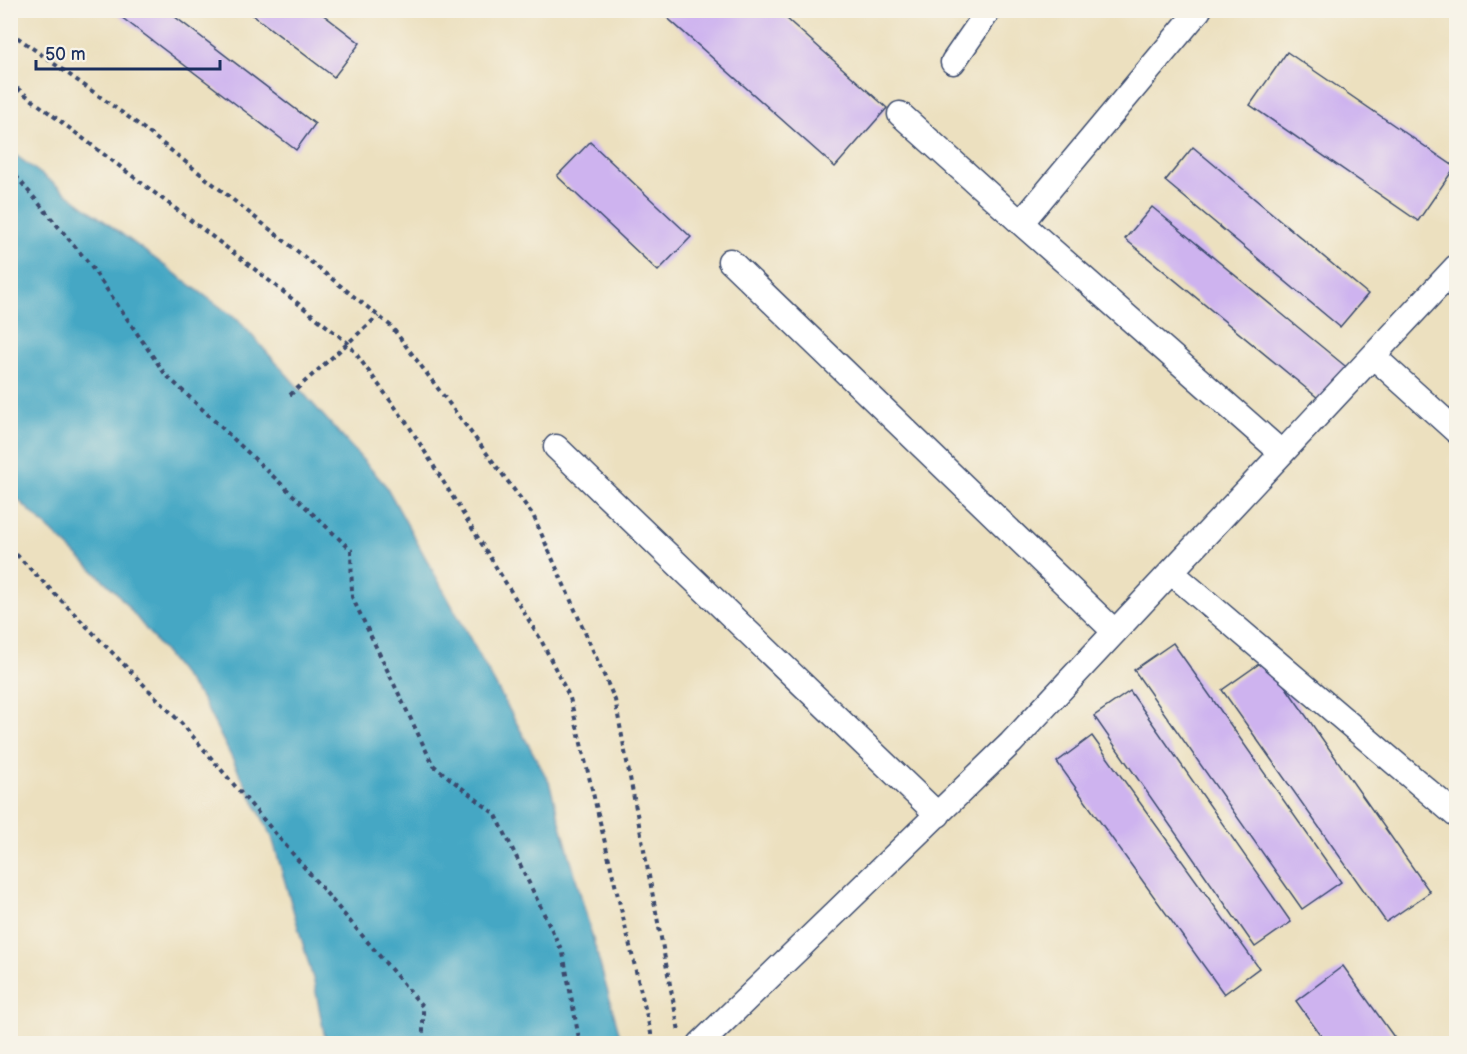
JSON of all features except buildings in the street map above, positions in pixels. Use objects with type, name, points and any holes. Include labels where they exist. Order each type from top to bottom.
[{"type":"street","points":[[954,62],[989,10]]},
{"type":"street","points":[[1021,223],[1199,10]]},
{"type":"street","points":[[900,114],[1282,453]]},
{"type":"street","points":[[730,261],[1115,632]]},
{"type":"street","points":[[690,1038],[938,815],[1011,743],[1456,267]]},
{"type":"street","points":[[1373,356],[1456,431]]},
{"type":"street","points":[[556,447],[938,815]]},
{"type":"street","points":[[1171,572],[1456,815]]},
{"type":"path","points":[[10,32],[138,124],[391,326],[533,515],[615,700],[690,1038]]},
{"type":"path","points":[[10,83],[348,343],[409,426],[541,640],[570,698],[651,1033],[651,1044]]},
{"type":"path","points":[[10,169],[88,262],[165,374],[351,550],[352,597],[433,765],[496,815],[563,954],[580,1044]]},
{"type":"path","points":[[290,395],[378,316]]},
{"type":"path","points":[[10,548],[184,726],[423,1007],[423,1044]]},
{"type":"water","points":[[10,151],[239,321],[386,486],[549,782],[622,1043],[326,1043],[314,982],[272,837],[202,699],[117,593],[11,493]]}]
